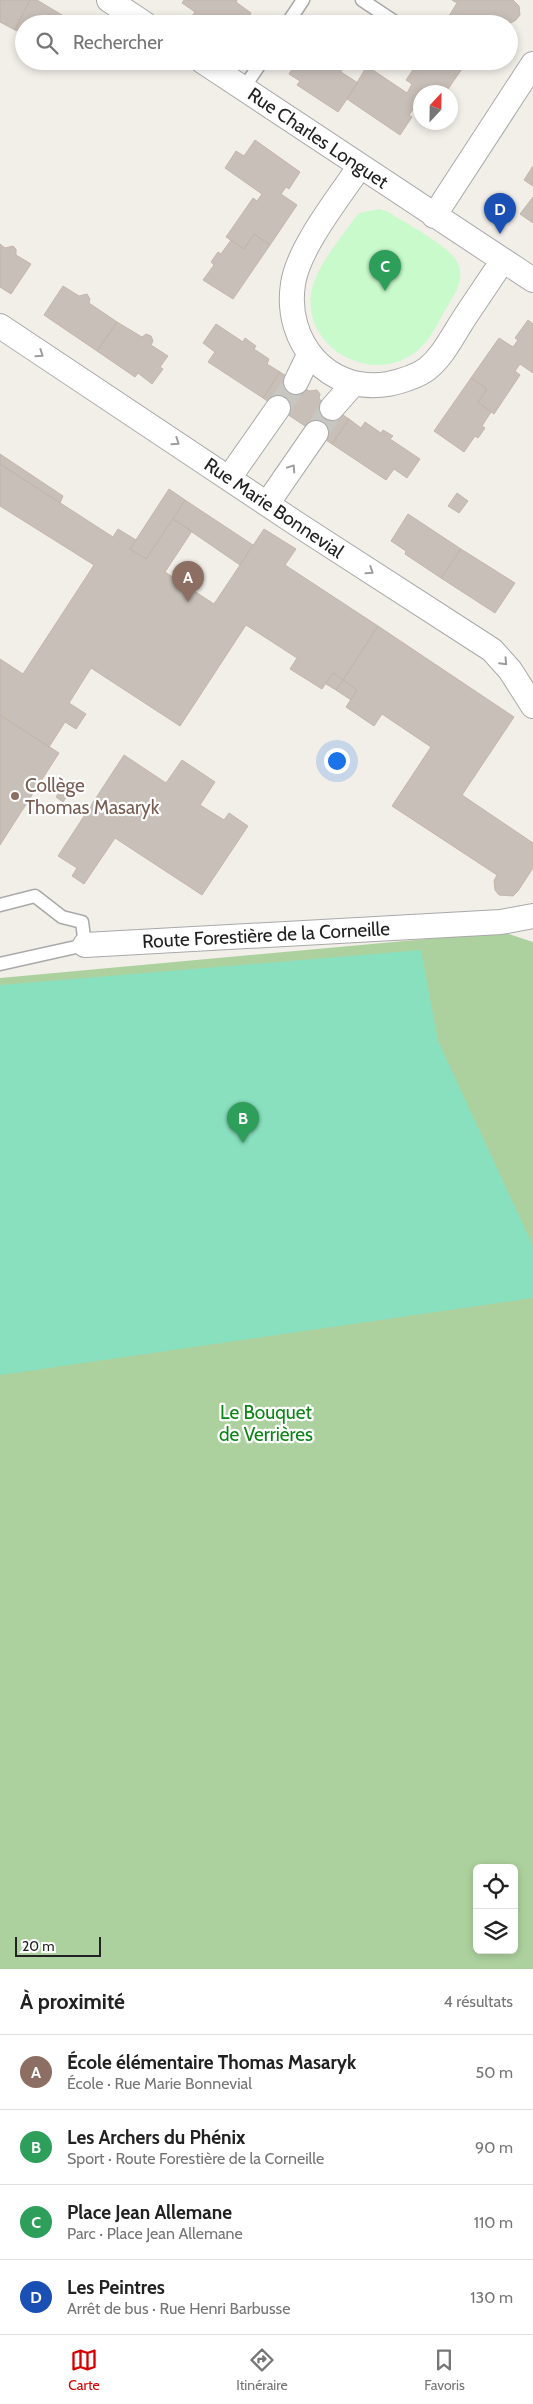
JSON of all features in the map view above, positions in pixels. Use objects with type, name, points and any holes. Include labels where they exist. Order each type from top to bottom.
[{"type":"street","points":[[109,0],[132,15]]},
{"type":"street","points":[[434,216],[533,64]]},
{"type":"street","name":"Rue Charles Longuet","points":[[216,70],[533,280]]},
{"type":"street","points":[[360,166],[304,252],[293,282],[292,318],[300,338],[309,354],[332,374],[354,383],[374,386],[404,381],[426,369],[441,355],[504,260]]},
{"type":"street","name":"Rue Marie Bonnevial","points":[[0,326],[267,504],[492,650],[510,670],[533,706]]},
{"type":"street","points":[[296,382],[309,354]]},
{"type":"street","points":[[332,408],[354,383]]},
{"type":"street","points":[[229,478],[278,408]]},
{"type":"street","points":[[267,504],[316,433]]},
{"type":"street","name":"Route Forestière de la Corneille","points":[[85,945],[501,922],[533,916]]},
{"type":"lane","points":[[293,15],[303,0]]},
{"type":"lane","points":[[362,0],[384,15]]},
{"type":"lane","points":[[244,89],[256,70]]},
{"type":"lane","points":[[0,905],[35,896],[62,917],[82,922],[85,945]]},
{"type":"lane","name":"Route Forestière de la Corneille","points":[[0,964],[85,945]]},
{"type":"green space","points":[[379,209],[388,212],[425,234],[444,248],[456,260],[459,266],[460,278],[454,294],[433,332],[424,344],[413,354],[396,362],[378,365],[360,362],[343,356],[329,345],[318,330],[312,313],[311,294],[313,284],[322,264],[354,219],[360,213]]},
{"type":"green space","name":"Le Bouquet de Verrières","points":[[503,932],[533,942],[533,1969],[0,1969],[0,978]]},
{"type":"green space","points":[[421,950],[438,1041],[533,1246],[533,1298],[0,1375],[0,985]]},
{"type":"building","points":[[0,0],[30,0],[22,15],[15,15],[15,30],[0,22]]},
{"type":"building","points":[[30,0],[37,0],[62,15],[22,15]]},
{"type":"building","points":[[184,0],[237,0],[236,2],[251,13],[250,15],[193,15],[195,12],[182,3]]},
{"type":"building","points":[[452,0],[513,0],[519,6],[520,15],[518,18],[518,15],[450,15],[457,3]]},
{"type":"building","points":[[291,70],[341,70],[341,72],[358,83],[338,112],[297,85],[300,81],[289,74]]},
{"type":"building","points":[[365,70],[373,70],[407,93],[412,84],[406,80],[413,70],[461,70],[451,85],[413,85],[413,110],[409,115],[412,117],[400,135],[347,99]]},
{"type":"building","points":[[255,140],[300,172],[289,189],[286,187],[281,194],[297,205],[270,245],[254,234],[244,249],[226,237],[253,198],[257,201],[262,194],[225,168],[236,151],[244,156]]},
{"type":"building","points":[[533,166],[533,186],[524,180]]},
{"type":"building","points":[[533,197],[533,223],[520,214]]},
{"type":"building","points":[[254,234],[270,245],[233,299],[203,280],[214,265],[211,262],[218,252],[221,254],[231,240],[244,249]]},
{"type":"building","points":[[0,244],[5,248],[13,246],[16,249],[16,255],[31,264],[11,294],[0,287]]},
{"type":"building","points":[[63,286],[79,296],[87,294],[90,299],[89,303],[117,322],[97,351],[44,315]]},
{"type":"building","points":[[528,320],[533,324],[533,373],[520,364],[515,371],[520,375],[494,414],[478,402],[487,389],[471,378],[499,338],[513,347],[518,340],[515,338]]},
{"type":"building","points":[[117,322],[142,337],[146,334],[151,336],[153,341],[151,345],[168,356],[160,367],[163,369],[152,384],[138,373],[135,377],[97,351]]},
{"type":"building","points":[[216,324],[243,342],[245,338],[256,346],[254,349],[269,359],[267,364],[280,372],[263,398],[208,362],[215,352],[203,343]]},
{"type":"building","points":[[280,372],[309,391],[317,390],[320,394],[319,399],[349,419],[332,444],[263,398]]},
{"type":"building","points":[[471,378],[487,389],[478,402],[491,412],[482,426],[485,428],[478,438],[475,436],[464,452],[434,431]]},
{"type":"building","points":[[349,419],[361,428],[365,422],[381,433],[383,430],[393,436],[390,439],[420,459],[407,478],[394,469],[386,480],[332,444]]},
{"type":"building","points":[[0,454],[63,496],[60,503],[0,464]]},
{"type":"building","points":[[0,464],[113,537],[118,529],[136,540],[130,549],[146,559],[173,519],[192,531],[165,572],[214,604],[264,529],[296,549],[285,565],[378,626],[343,680],[333,673],[322,689],[290,669],[297,658],[246,625],[180,726],[91,668],[69,703],[86,714],[76,729],[65,722],[49,747],[0,715],[0,659],[23,674],[94,565],[0,506]]},
{"type":"building","points":[[169,489],[185,500],[146,559],[130,549]]},
{"type":"building","points":[[457,493],[468,501],[459,513],[448,506]]},
{"type":"building","points":[[185,500],[253,545],[240,565],[173,519]]},
{"type":"building","points":[[408,514],[461,549],[441,578],[405,554],[406,551],[391,541]]},
{"type":"building","points":[[461,549],[515,583],[495,613],[441,578]]},
{"type":"building","points":[[378,626],[514,717],[462,795],[533,843],[533,868],[513,896],[499,895],[495,890],[494,881],[497,875],[392,806],[431,747],[382,714],[374,726],[346,707],[357,690],[343,680]]},
{"type":"building","points":[[333,673],[343,680],[336,690],[326,684]]},
{"type":"building","points":[[343,680],[357,690],[351,700],[336,690]]},
{"type":"building","name":"Collège Thomas Masaryk","points":[[0,715],[59,753],[0,845]]},
{"type":"building","points":[[124,755],[166,783],[182,760],[215,782],[200,805],[224,820],[229,813],[248,826],[202,895],[115,838],[84,884],[72,876],[77,868],[58,856]]},
{"type":"building","points":[[64,784],[72,789],[63,802],[56,797]]},
{"type":"tunnel","points":[[278,408],[296,382]]},
{"type":"tunnel","points":[[316,433],[332,408]]},
{"type":"place","name":"Les Peintres","points":[[500,234]]},
{"type":"place","name":"Place Jean Allemane","points":[[385,291]]},
{"type":"place","name":"École élémentaire Thomas Masaryk","points":[[188,602]]},
{"type":"place","name":"Collège Thomas Masaryk","points":[[15,796]]},
{"type":"place","name":"Les Archers du Phénix","points":[[243,1143]]}]
